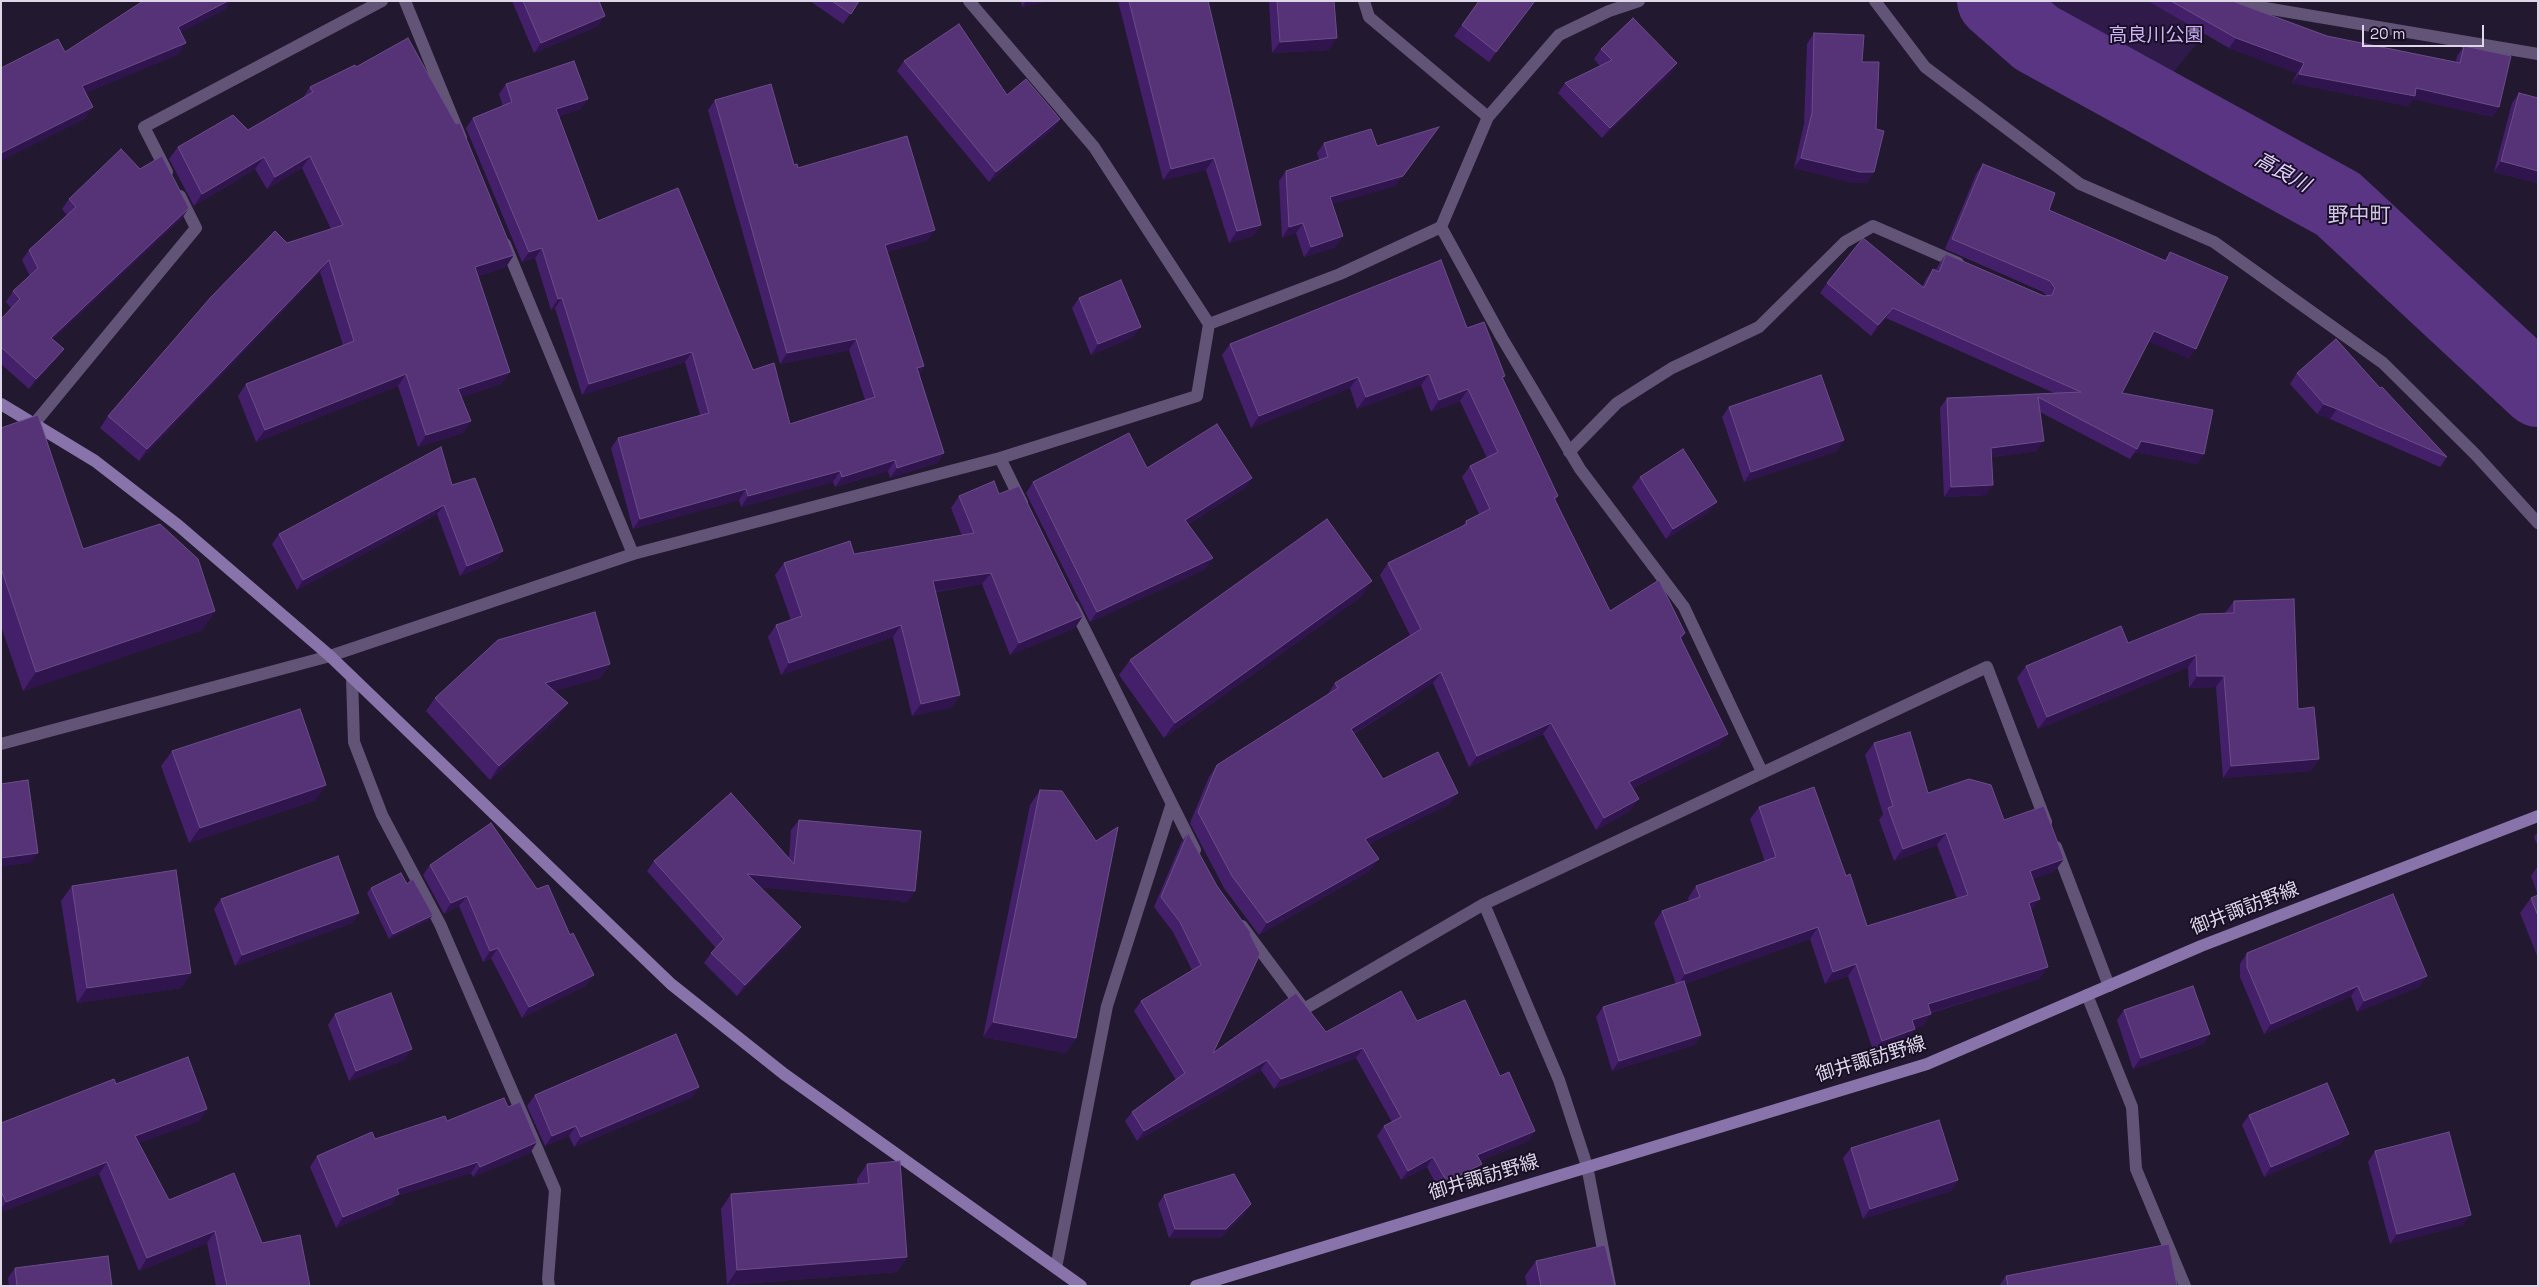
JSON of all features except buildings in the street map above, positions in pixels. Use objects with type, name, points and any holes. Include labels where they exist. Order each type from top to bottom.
[{"type":"main road","points":[[1,404],[94,461],[180,526],[330,656],[671,984],[784,1074],[1081,1286]]},
{"type":"main road","name":"御井諏訪野線","points":[[1196,1286],[1927,1064],[2201,946],[2538,816]]},
{"type":"street","points":[[34,424],[196,228],[144,127],[382,1]]},
{"type":"street","points":[[405,1],[466,149]]},
{"type":"street","points":[[1,744],[330,656],[632,554],[1000,458],[1197,396],[1209,324],[1094,147],[969,1]]},
{"type":"street","points":[[1364,1],[1369,17],[1488,117]]},
{"type":"street","points":[[1209,324],[1340,274],[1441,227],[1488,117],[1559,35],[1609,10],[1640,1]]},
{"type":"street","points":[[1876,1],[1925,67],[2080,184],[2214,242],[2383,363],[2475,454],[2538,523]]},
{"type":"street","points":[[2230,2],[2538,54]]},
{"type":"street","points":[[1569,452],[1617,402],[1672,368],[1759,327],[1845,242],[1874,226],[1970,268]]},
{"type":"street","points":[[1441,227],[1502,338],[1569,452],[1684,607],[1762,772]]},
{"type":"street","points":[[500,232],[632,554]]},
{"type":"street","points":[[1000,458],[1026,511]]},
{"type":"street","points":[[1066,592],[1171,806],[1199,858]]},
{"type":"street","points":[[1235,915],[1304,1009],[1484,904],[1987,668],[2109,986]]},
{"type":"street","points":[[352,677],[354,742],[382,816],[440,924],[555,1190],[549,1286]]},
{"type":"street","points":[[1056,1268],[1107,1006],[1171,806]]},
{"type":"street","points":[[1484,904],[1559,1080],[1587,1166],[1610,1286]]},
{"type":"street","points":[[2087,995],[2132,1107],[2136,1169],[2185,1286]]},
{"type":"green space","name":"高良川公園","points":[[2044,1],[2231,1],[2164,84]]},
{"type":"waterway","name":"高良川","points":[[1994,1],[2036,38],[2338,204],[2538,390]]},
{"type":"district","name":"野中町","points":[[2359,216]]}]
